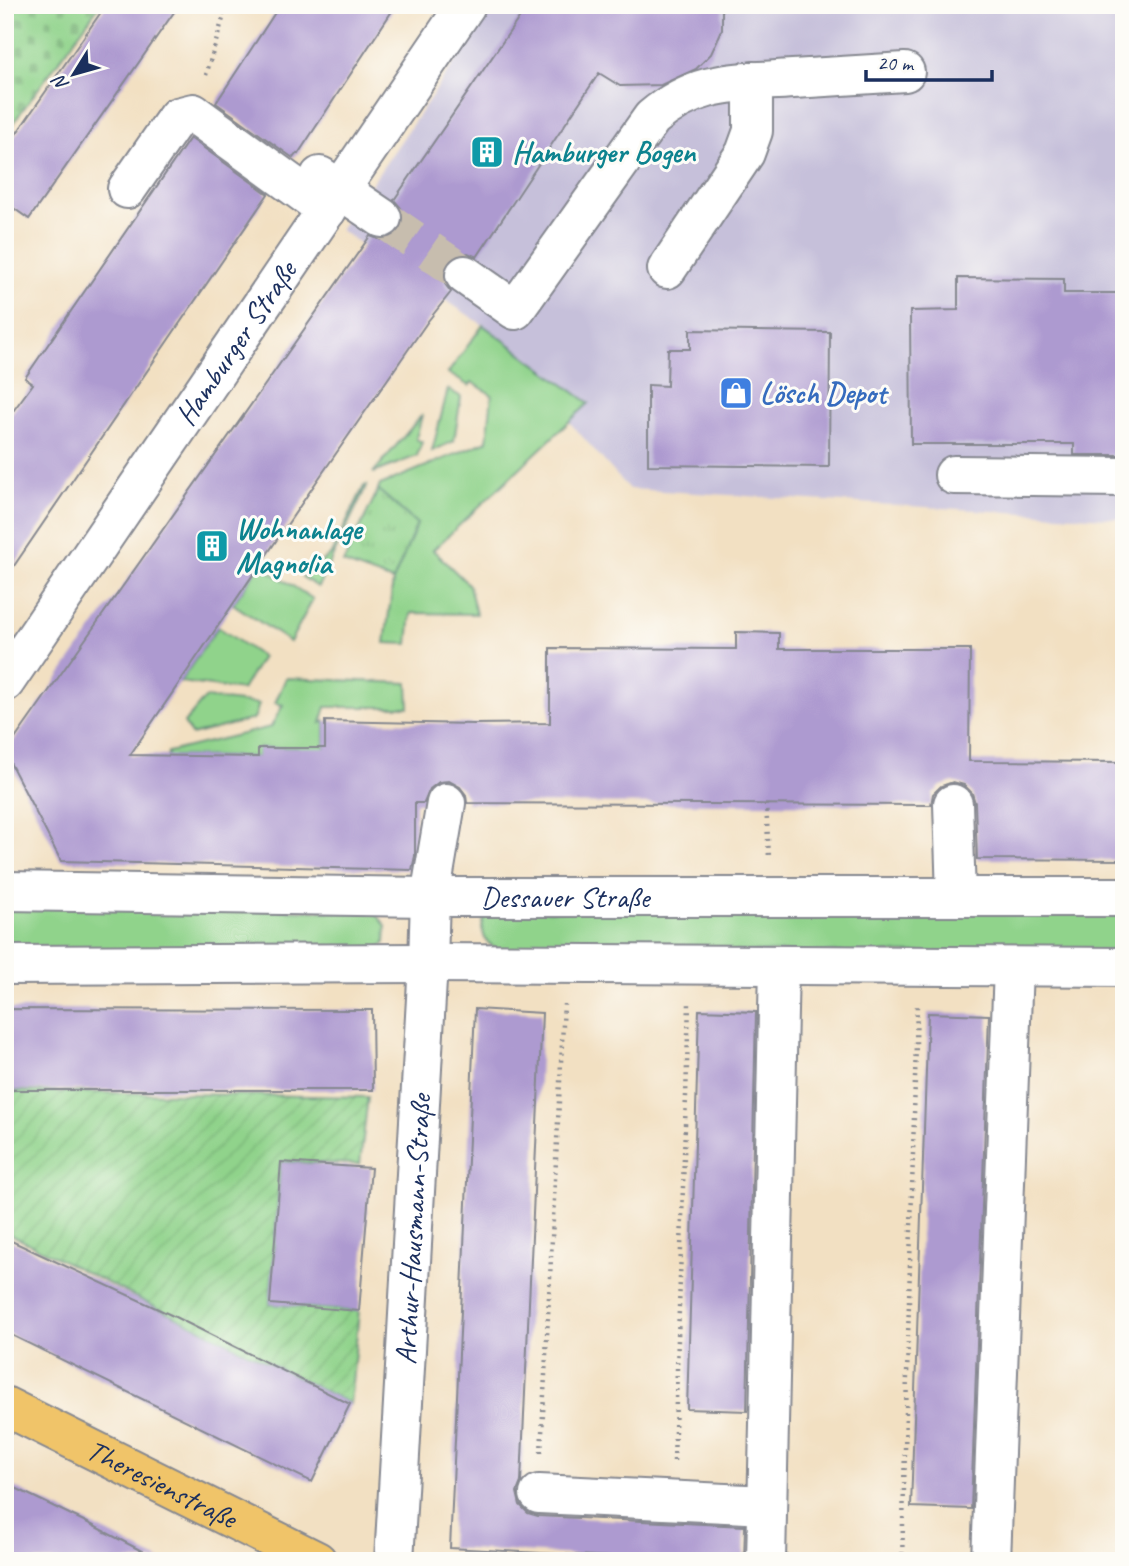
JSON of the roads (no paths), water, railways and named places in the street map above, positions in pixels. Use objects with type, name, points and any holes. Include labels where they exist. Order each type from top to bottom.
[{"type":"main road","name":"Theresienstraße","points":[[5,1406],[317,1561]]},
{"type":"street","name":"Hamburger Straße","points":[[5,682],[466,5]]},
{"type":"street","points":[[465,275],[525,317],[652,118],[667,105],[694,91],[728,82],[905,72]]},
{"type":"street","points":[[667,269],[745,153],[753,131],[753,81]]},
{"type":"street","points":[[219,109],[334,200]]},
{"type":"street","points":[[127,189],[177,117],[193,113],[334,200],[382,218]]},
{"type":"street","points":[[954,475],[1124,477]]},
{"type":"street","name":"Arthur-Hausmann-Straße","points":[[394,1561],[430,897],[446,803]]},
{"type":"street","points":[[953,804],[956,897]]},
{"type":"street","name":"Dessauer Straße","points":[[5,891],[430,897],[1124,897]]},
{"type":"street","points":[[5,965],[428,963],[1122,967]]},
{"type":"street","points":[[766,1561],[779,965]]},
{"type":"street","points":[[991,1561],[1013,967]]},
{"type":"street","points":[[539,1494],[767,1505]]},
{"type":"tunnel","points":[[382,218],[465,275]]},
{"type":"place","name":"Hamburger Bogen","points":[[487,152]]},
{"type":"place","name":"Lösch Depot","points":[[736,393]]},
{"type":"place","name":"Wohnanlage Magnolia","points":[[212,546]]}]
